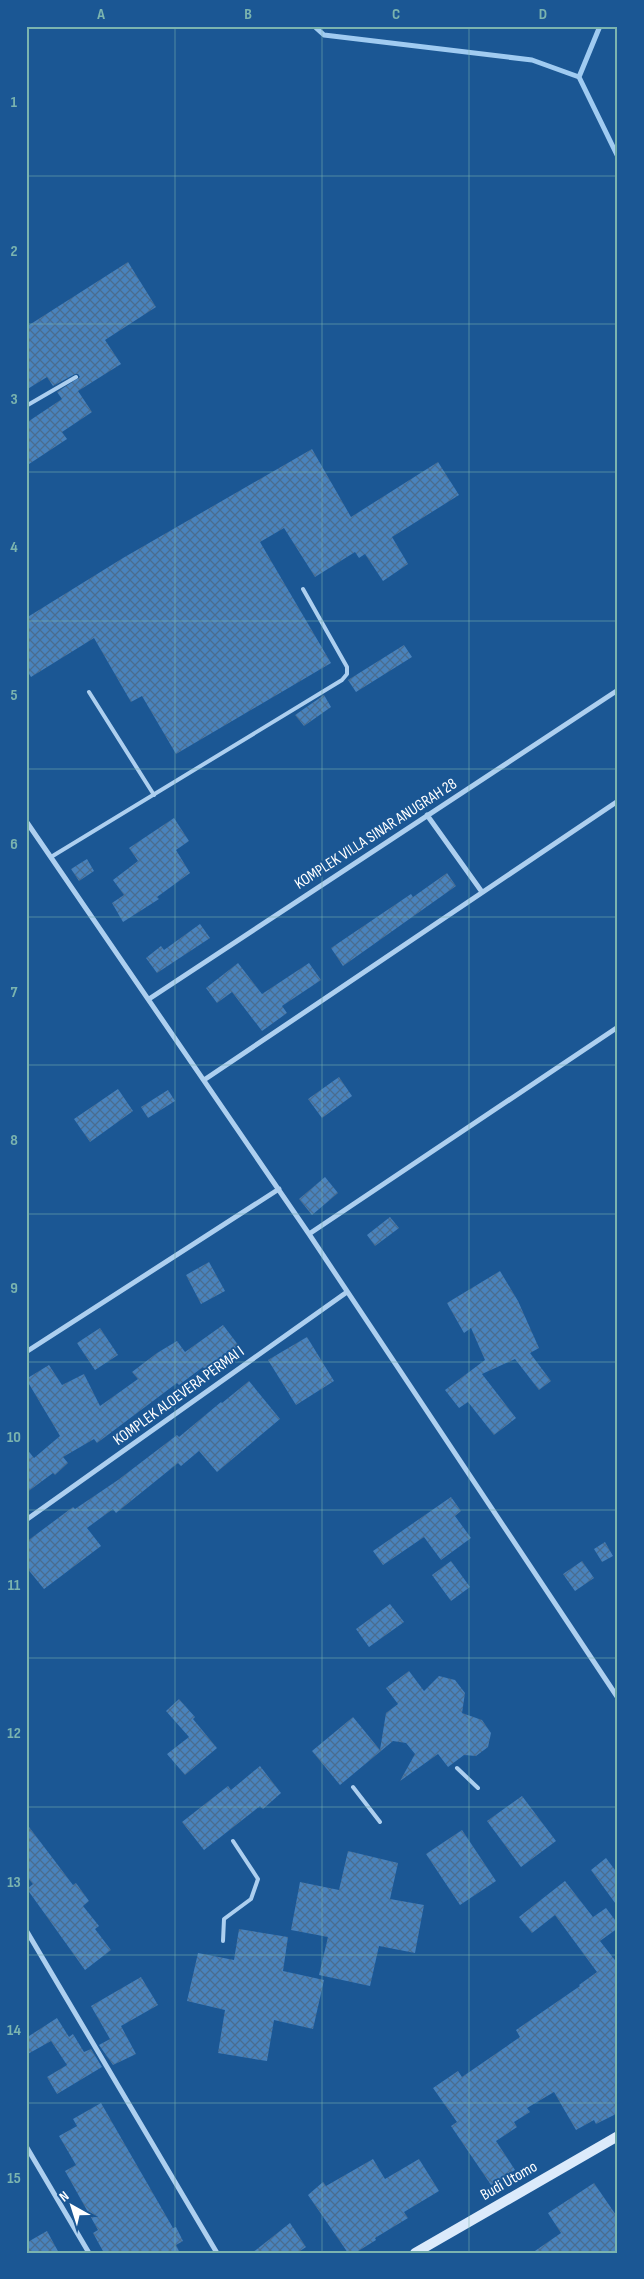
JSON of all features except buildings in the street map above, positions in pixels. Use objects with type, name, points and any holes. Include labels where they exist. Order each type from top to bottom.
[{"type":"street","name":"KOMPLEK VILLA SINAR ANUGRAH 28","points":[[148,999],[618,690]]},
{"type":"street","points":[[204,1080],[618,801]]},
{"type":"street","points":[[427,815],[482,892]]},
{"type":"street","points":[[26,821],[279,1189],[618,1698]]},
{"type":"street","points":[[309,1234],[618,1027]]},
{"type":"street","points":[[26,1352],[279,1189]]},
{"type":"street","name":"KOMPLEK ALOEVERA PERMAI I","points":[[26,1520],[347,1292]]},
{"type":"street","points":[[26,1930],[217,2253]]},
{"type":"street","name":"Budi Utomo","points":[[415,2253],[618,2136]]},
{"type":"street","points":[[26,2146],[89,2253]]},
{"type":"lane","points":[[26,406],[76,376]]},
{"type":"lane","points":[[51,857],[342,680],[346,674],[347,667],[303,589]]},
{"type":"lane","points":[[89,692],[154,795]]},
{"type":"lane","points":[[457,1768],[478,1788]]},
{"type":"lane","points":[[353,1787],[380,1822]]},
{"type":"lane","points":[[223,1941],[224,1919],[251,1899],[258,1879],[233,1842]]},
{"type":"waterway","points":[[314,26],[324,35],[532,60],[579,77]]},
{"type":"waterway","points":[[600,26],[579,77],[618,157]]}]
